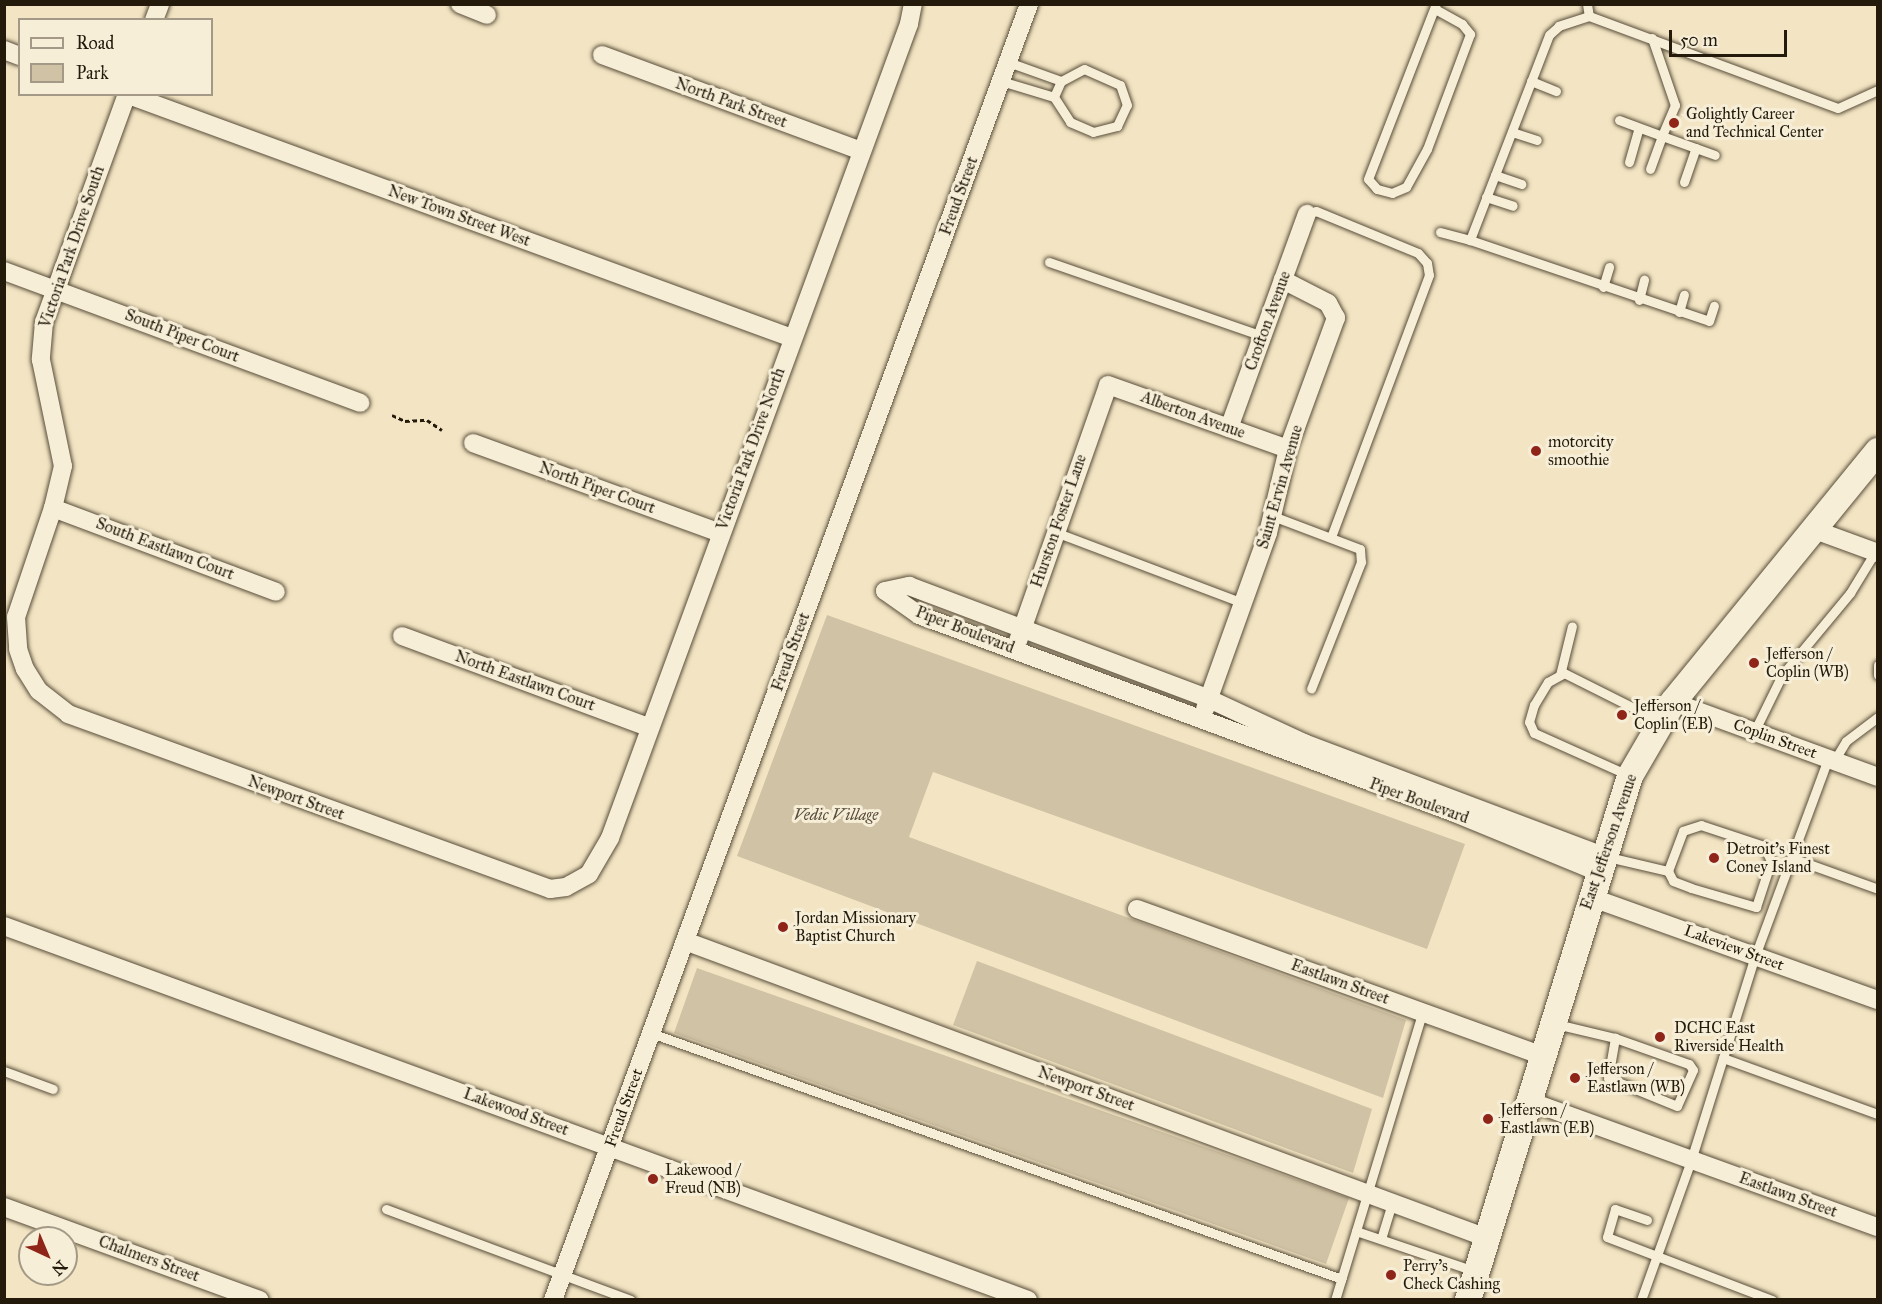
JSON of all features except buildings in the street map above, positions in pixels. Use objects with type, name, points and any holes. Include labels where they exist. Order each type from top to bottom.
[{"type":"main road","name":"East Jefferson Avenue","points":[[1468,1299],[1600,864],[1630,776],[1667,711],[1878,451]]},
{"type":"street","points":[[460,4],[487,15]]},
{"type":"street","name":"Victoria Park Drive North","points":[[573,883],[589,874],[603,853],[909,24],[913,4]]},
{"type":"street","name":"Freud Street","points":[[553,1299],[1029,4]]},
{"type":"street","name":"North Park Street","points":[[602,56],[861,151]]},
{"type":"street","name":"Victoria Park Drive South","points":[[30,680],[18,649],[16,618],[53,508],[61,478],[62,452],[40,345],[44,322],[127,96]]},
{"type":"street","name":"New Town Street West","points":[[130,96],[792,338]]},
{"type":"street","name":"Crofton Avenue","points":[[1229,428],[1307,214]]},
{"type":"street","name":"South Piper Court","points":[[4,271],[360,403]]},
{"type":"street","name":"Saint Ervin Avenue","points":[[1201,719],[1243,603],[1288,449],[1336,318],[1328,303],[1283,280]]},
{"type":"street","name":"Alberton Avenue","points":[[1102,393],[1108,385],[1288,449]]},
{"type":"street","name":"Hurston Foster Lane","points":[[1014,649],[1102,393]]},
{"type":"street","name":"North Piper Court","points":[[474,443],[720,533]]},
{"type":"street","name":"South Eastlawn Court","points":[[53,508],[276,592]]},
{"type":"street","points":[[1815,530],[1876,552]]},
{"type":"street","name":"Piper Boulevard","points":[[909,586],[1209,699],[1304,743],[1600,864],[1455,813],[919,615],[885,591],[909,586]]},
{"type":"street","name":"North Eastlawn Court","points":[[402,636],[648,727]]},
{"type":"street","name":"Newport Street","points":[[30,680],[54,705],[68,714],[531,885],[550,889],[573,883]]},
{"type":"street","name":"Coplin Street","points":[[1667,711],[1754,732],[1878,777]]},
{"type":"street","name":"Lakeview Street","points":[[1590,897],[1878,1000]]},
{"type":"street","name":"Eastlawn Street","points":[[1137,909],[1542,1056]]},
{"type":"street","name":"Lakewood Street","points":[[4,926],[1028,1299]]},
{"type":"street","name":"Newport Street","points":[[685,941],[1487,1238]]},
{"type":"street","name":"Eastlawn Street","points":[[1529,1101],[1878,1227]]},
{"type":"street","name":"Chalmers Street","points":[[4,1207],[260,1299]]},
{"type":"lane","points":[[1587,4],[1589,16]]},
{"type":"lane","points":[[1436,7],[1462,24],[1470,34],[1427,149],[1406,187],[1392,193],[1377,189],[1368,179],[1436,7]]},
{"type":"lane","points":[[1470,240],[1549,35],[1559,26],[1589,16],[1838,108],[1878,90]]},
{"type":"lane","points":[[1650,169],[1675,105],[1652,38]]},
{"type":"lane","points":[[1008,62],[1061,81]]},
{"type":"lane","points":[[1001,81],[1054,97],[1070,122],[1093,132],[1117,126],[1127,105],[1120,85],[1103,74],[1084,69],[1061,81],[1054,97]]},
{"type":"lane","points":[[1531,81],[1556,91]]},
{"type":"lane","points":[[1619,120],[1715,155]]},
{"type":"lane","points":[[1629,162],[1640,128]]},
{"type":"lane","points":[[1512,132],[1537,140]]},
{"type":"lane","points":[[1684,182],[1696,148]]},
{"type":"lane","points":[[1495,175],[1521,184]]},
{"type":"lane","points":[[1486,197],[1513,206]]},
{"type":"lane","points":[[1307,214],[1316,211],[1418,253],[1427,262],[1429,275],[1331,537]]},
{"type":"lane","points":[[1440,232],[1470,240],[1639,300],[1709,321],[1714,306]]},
{"type":"lane","points":[[1049,262],[1263,336]]},
{"type":"lane","points":[[1603,287],[1609,267]]},
{"type":"lane","points":[[1639,300],[1644,280]]},
{"type":"lane","points":[[1679,312],[1684,295]]},
{"type":"lane","points":[[1270,515],[1360,549],[1360,562],[1311,689]]},
{"type":"lane","points":[[1055,532],[1243,603]]},
{"type":"lane","points":[[1754,732],[1782,675],[1843,602],[1876,552]]},
{"type":"lane","points":[[1560,675],[1572,626]]},
{"type":"lane","points":[[1878,665],[1878,675]]},
{"type":"lane","points":[[1630,776],[1534,733],[1529,722],[1534,705],[1548,682],[1560,675],[1573,677],[1667,711]]},
{"type":"lane","points":[[1641,1299],[1691,1160],[1755,956],[1791,858],[1831,760],[1846,741],[1878,717]]},
{"type":"lane","points":[[1701,825],[1764,846],[1771,861],[1756,907],[1673,881],[1668,871],[1683,831],[1701,825]]},
{"type":"lane","points":[[1791,858],[1878,889]]},
{"type":"lane","points":[[1600,864],[1668,871]]},
{"type":"lane","points":[[1335,1299],[1422,1012]]},
{"type":"lane","points":[[1552,1023],[1615,1038],[1692,1066],[1677,1106],[1608,1078],[1615,1038]]},
{"type":"lane","points":[[651,1033],[1342,1279]]},
{"type":"lane","points":[[1723,1058],[1878,1114]]},
{"type":"lane","points":[[4,1071],[53,1089]]},
{"type":"lane","points":[[1381,1239],[1392,1202]]},
{"type":"lane","points":[[386,1209],[631,1299]]},
{"type":"lane","points":[[1647,1220],[1615,1209],[1607,1237],[1772,1299]]},
{"type":"lane","points":[[1356,1231],[1477,1272]]},
{"type":"path","points":[[392,415],[405,421],[427,420],[442,430]]},
{"type":"green space","name":"Vedic Village","points":[[827,615],[1465,844],[1427,949],[933,772],[909,837],[1406,1020],[1383,1098],[737,856]]},
{"type":"green space","points":[[977,961],[1372,1109],[1353,1173],[953,1025]]},
{"type":"green space","points":[[697,968],[1349,1198],[1326,1264],[674,1033]]},
{"type":"place","name":"Golightly Career and Technical Center","points":[[1674,123]]},
{"type":"place","name":"motorcity smoothie","points":[[1536,451]]},
{"type":"place","name":"Jefferson / Coplin (WB)","points":[[1754,663]]},
{"type":"place","name":"Jefferson / Coplin (EB)","points":[[1622,715]]},
{"type":"place","name":"Detroit's Finest Coney Island","points":[[1714,858]]},
{"type":"place","name":"Jordan Missionary Baptist Church","points":[[783,927]]},
{"type":"place","name":"DCHC East Riverside Health","points":[[1660,1037]]},
{"type":"place","name":"Jefferson / Eastlawn (WB)","points":[[1575,1078]]},
{"type":"place","name":"Jefferson / Eastlawn (EB)","points":[[1488,1119]]},
{"type":"place","name":"Lakewood / Freud (NB)","points":[[653,1179]]},
{"type":"place","name":"Perry's Check Cashing","points":[[1391,1275]]}]
